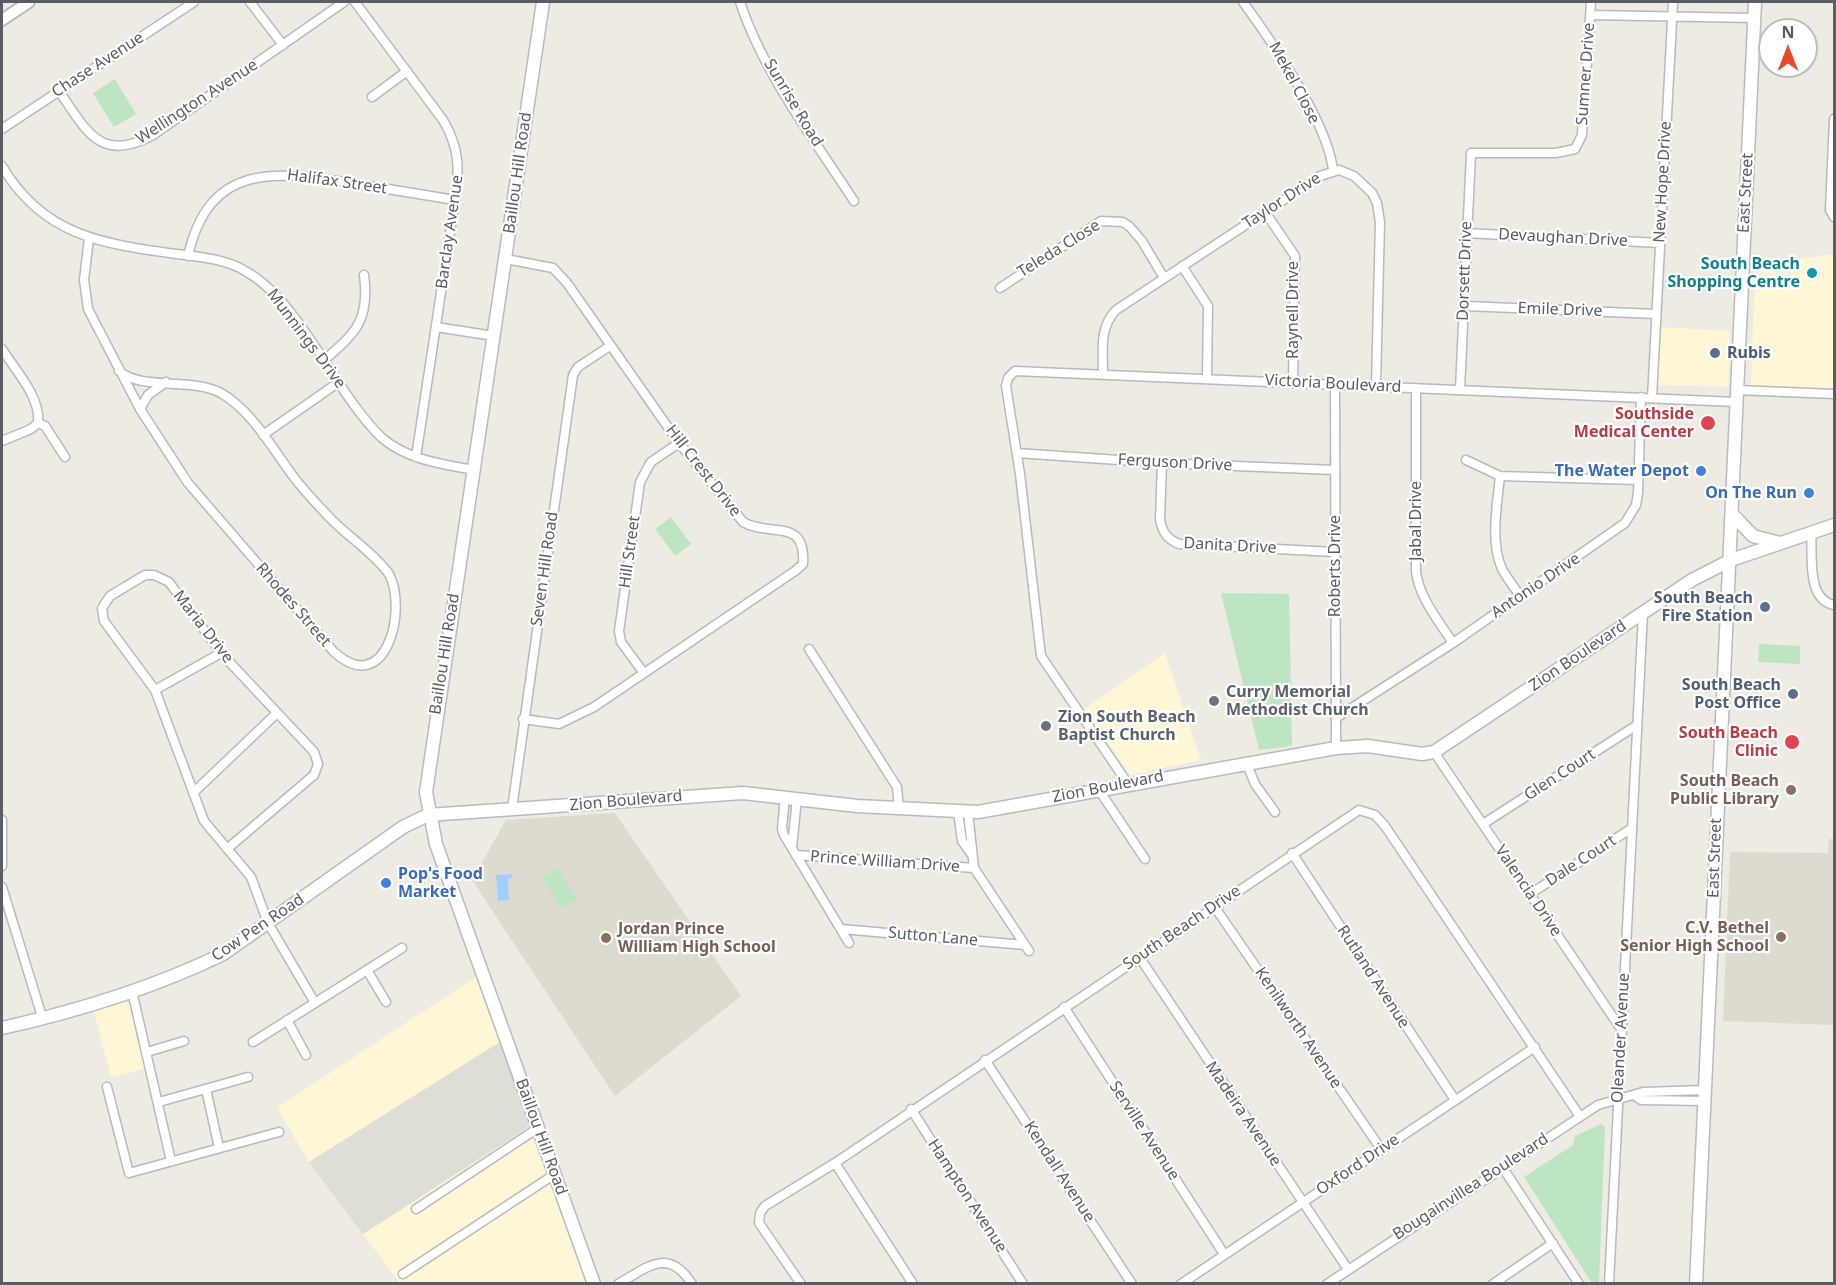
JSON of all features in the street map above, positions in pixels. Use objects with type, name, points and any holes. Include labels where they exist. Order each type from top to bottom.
[{"type":"main road","name":"Baillou Hill Road","points":[[543,2],[427,770],[428,815],[436,844],[594,1284]]},
{"type":"main road","name":"East Street","points":[[1696,1284],[1755,2]]},
{"type":"main road","points":[[1732,514],[1754,536],[1781,543]]},
{"type":"main road","name":"Zion Boulevard","points":[[428,815],[719,794],[791,797],[899,809],[963,812],[1336,748],[1368,746],[1414,754],[1434,752],[1692,580],[1731,560],[1834,525]]},
{"type":"main road","name":"Cow Pen Road","points":[[2,1028],[77,1011],[223,954],[403,827],[428,815]]},
{"type":"street","points":[[2,20],[29,2]]},
{"type":"street","name":"Chase Avenue","points":[[2,129],[194,2]]},
{"type":"street","points":[[250,2],[283,45]]},
{"type":"street","name":"Wellington Avenue","points":[[59,91],[96,140],[107,146],[124,147],[153,135],[345,2]]},
{"type":"street","name":"Barclay Avenue","points":[[356,2],[442,120],[456,144],[459,169],[416,458]]},
{"type":"street","name":"Sunrise Road","points":[[740,2],[747,22],[789,102],[854,201]]},
{"type":"street","name":"Mekel Close","points":[[1243,2],[1277,48],[1312,114],[1333,170]]},
{"type":"street","name":"Sumner Drive","points":[[1471,153],[1556,153],[1575,149],[1582,135],[1591,2]]},
{"type":"street","name":"New Hope Drive","points":[[1652,398],[1673,2]]},
{"type":"street","points":[[1590,15],[1754,18]]},
{"type":"street","points":[[372,97],[407,71]]},
{"type":"street","points":[[1834,119],[1830,210],[1834,217]]},
{"type":"street","name":"Dorsett Drive","points":[[1460,389],[1471,153]]},
{"type":"street","name":"Munnings Drive","points":[[2,166],[22,195],[42,214],[69,232],[89,238],[228,263],[258,278],[283,305],[382,438],[398,450],[416,458],[474,470]]},
{"type":"street","name":"Taylor Drive","points":[[1102,373],[1103,334],[1110,317],[1182,266],[1320,176],[1333,170],[1354,176],[1372,193],[1377,203],[1380,222],[1376,386]]},
{"type":"street","name":"Halifax Street","points":[[188,256],[192,239],[202,216],[214,201],[243,182],[265,175],[300,175],[455,200]]},
{"type":"street","name":"Raynell Drive","points":[[1265,212],[1295,256],[1293,382]]},
{"type":"street","name":"Teleda Close","points":[[1000,288],[1101,221],[1123,222],[1130,227],[1142,241],[1164,278]]},
{"type":"street","name":"Devaughan Drive","points":[[1467,233],[1660,243]]},
{"type":"street","name":"Rhodes Street","points":[[89,238],[84,269],[85,300],[91,319],[119,371],[140,409],[188,483],[329,647],[342,658],[355,663],[369,663],[379,659],[389,646],[393,625],[395,592],[389,574],[323,511],[263,435],[223,394],[194,384],[134,379],[119,371]]},
{"type":"street","name":"Hill Crest Drive","points":[[506,259],[553,268],[567,283],[679,442],[743,522],[753,528],[784,529],[800,539],[804,551],[803,564],[569,722],[559,724],[523,719]]},
{"type":"street","points":[[1182,266],[1208,306],[1207,377]]},
{"type":"street","points":[[323,361],[348,340],[362,319],[366,298],[364,275]]},
{"type":"street","name":"Emile Drive","points":[[1464,306],[1656,314]]},
{"type":"street","points":[[436,327],[494,336]]},
{"type":"street","name":"Seven Hill Road","points":[[512,809],[573,375],[578,367],[610,346]]},
{"type":"street","points":[[2,350],[38,409],[38,423],[31,429],[2,441]]},
{"type":"street","name":"Victoria Boulevard","points":[[1017,453],[1006,386],[1008,378],[1015,371],[1207,377],[1335,385],[1652,398],[1834,394]]},
{"type":"street","points":[[140,409],[148,395],[167,382]]},
{"type":"street","points":[[263,435],[339,382]]},
{"type":"street","name":"Roberts Drive","points":[[1335,385],[1336,748]]},
{"type":"street","name":"Jabal Drive","points":[[1416,388],[1416,572],[1419,587],[1426,602],[1453,643]]},
{"type":"street","name":"Antonio Drive","points":[[1336,718],[1453,643],[1625,523],[1636,505],[1641,397]]},
{"type":"street","points":[[38,423],[45,426],[65,457]]},
{"type":"street","name":"Hill Street","points":[[643,672],[621,642],[619,631],[640,482],[651,462],[679,442]]},
{"type":"street","points":[[1017,453],[1041,656],[1128,784]]},
{"type":"street","name":"Ferguson Drive","points":[[1017,453],[1162,463],[1334,470]]},
{"type":"street","points":[[1466,460],[1500,476],[1638,480]]},
{"type":"street","name":"Danita Drive","points":[[1162,463],[1161,528],[1171,541],[1179,544],[1335,552]]},
{"type":"street","points":[[1500,476],[1496,532],[1498,557],[1502,569],[1520,596]]},
{"type":"street","points":[[1811,533],[1816,592],[1823,602],[1834,605]]},
{"type":"street","name":"Maria Drive","points":[[227,849],[314,775],[318,764],[314,752],[221,653],[169,582],[154,575],[145,575],[110,596],[102,608],[104,621],[155,690],[204,821],[227,849],[251,877],[268,923],[315,1003]]},
{"type":"street","name":"Oleander Avenue","points":[[1609,1284],[1643,613]]},
{"type":"street","points":[[809,649],[897,787],[899,809]]},
{"type":"street","points":[[155,690],[221,653]]},
{"type":"street","points":[[193,793],[276,714]]},
{"type":"street","name":"Glen Court","points":[[1483,824],[1637,725]]},
{"type":"street","name":"Valencia Drive","points":[[1434,752],[1622,1029]]},
{"type":"street","points":[[1246,762],[1255,784],[1275,812]]},
{"type":"street","points":[[1099,790],[1146,859]]},
{"type":"street","points":[[791,797],[794,852],[849,943]]},
{"type":"street","name":"South Beach Drive","points":[[801,1284],[759,1223],[760,1213],[765,1206],[835,1163],[1348,815],[1359,810],[1375,815],[1535,1047],[1579,1115]]},
{"type":"street","points":[[963,812],[974,868]]},
{"type":"street","points":[[2,820],[2,866]]},
{"type":"street","name":"Dale Court","points":[[1530,894],[1632,828]]},
{"type":"street","name":"Prince William Drive","points":[[794,852],[974,868]]},
{"type":"street","name":"Rutland Avenue","points":[[1292,853],[1455,1100]]},
{"type":"street","name":"Sutton Lane","points":[[841,929],[1027,948],[974,868]]},
{"type":"street","points":[[2,887],[43,1020]]},
{"type":"street","name":"Kenilworth Avenue","points":[[1214,906],[1381,1149]]},
{"type":"street","points":[[253,1042],[402,948]]},
{"type":"street","name":"Madeira Avenue","points":[[1140,958],[1347,1269]]},
{"type":"street","points":[[367,970],[386,1002]]},
{"type":"street","points":[[132,991],[171,1161]]},
{"type":"street","name":"Serville Avenue","points":[[1064,1007],[1224,1254]]},
{"type":"street","points":[[287,1020],[306,1055]]},
{"type":"street","points":[[147,1052],[184,1041]]},
{"type":"street","name":"Oxford Drive","points":[[1180,1284],[1535,1047]]},
{"type":"street","name":"Kendall Avenue","points":[[985,1060],[1132,1284]]},
{"type":"street","points":[[159,1102],[248,1077]]},
{"type":"street","points":[[107,1087],[129,1173],[279,1131]]},
{"type":"street","points":[[206,1089],[219,1148]]},
{"type":"street","name":"Bougainvillea Boulevard","points":[[1327,1284],[1579,1115],[1618,1098],[1635,1096],[1643,1092],[1659,1091],[1704,1096]]},
{"type":"street","name":"Hampton Avenue","points":[[911,1110],[1023,1284]]},
{"type":"street","points":[[416,1209],[538,1128]]},
{"type":"street","points":[[835,1163],[913,1284]]},
{"type":"street","points":[[1503,1168],[1579,1284]]},
{"type":"street","points":[[402,1274],[555,1174]]},
{"type":"street","points":[[1493,1284],[1553,1243]]},
{"type":"street","points":[[618,1284],[662,1262],[678,1266],[692,1284]]},
{"type":"shaded area","points":[[1834,254],[1834,390],[1751,385],[1755,265]]},
{"type":"shaded area","points":[[1660,327],[1730,331],[1728,387],[1657,385]]},
{"type":"shaded area","points":[[1165,653],[1201,760],[1130,775],[1084,709]]},
{"type":"shaded area","name":"Jordan Prince William High School","points":[[615,813],[741,996],[615,1096],[472,880],[506,820]]},
{"type":"shaded area","name":"C.V. Bethel Senior High School","points":[[1829,839],[1834,839],[1834,1025],[1723,1021],[1730,852],[1828,853]]},
{"type":"shaded area","points":[[480,974],[503,1040],[309,1162],[277,1108]]},
{"type":"shaded area","points":[[124,1000],[129,1003],[145,1068],[111,1078],[94,1011]]},
{"type":"shaded area","points":[[503,1040],[533,1124],[363,1234],[309,1162]]},
{"type":"shaded area","points":[[533,1125],[563,1210],[585,1283],[400,1283],[363,1234]]},
{"type":"green space","points":[[115,79],[136,114],[114,127],[93,93]]},
{"type":"green space","points":[[671,517],[691,544],[675,556],[655,529]]},
{"type":"green space","points":[[1221,593],[1289,594],[1292,746],[1259,750]]},
{"type":"green space","points":[[1759,644],[1800,646],[1800,664],[1758,662]]},
{"type":"green space","points":[[557,868],[577,899],[562,909],[542,878]]},
{"type":"green space","points":[[1601,1124],[1605,1127],[1599,1283],[1592,1283],[1524,1177],[1573,1145],[1575,1136]]},
{"type":"water","points":[[512,874],[512,878],[508,879],[509,900],[498,901],[496,875]]},
{"type":"place","name":"South Beach Shopping Centre","points":[[1812,273]]},
{"type":"place","name":"Rubis","points":[[1715,353]]},
{"type":"place","name":"Southside Medical Center","points":[[1708,423]]},
{"type":"place","name":"The Water Depot","points":[[1701,471]]},
{"type":"place","name":"On The Run","points":[[1809,493]]},
{"type":"place","name":"South Beach Fire Station","points":[[1765,607]]},
{"type":"place","name":"South Beach Post Office","points":[[1793,694]]},
{"type":"place","name":"Curry Memorial Methodist Church","points":[[1214,701]]},
{"type":"place","name":"Zion South Beach Baptist Church","points":[[1046,726]]},
{"type":"place","name":"South Beach Clinic","points":[[1792,742]]},
{"type":"place","name":"South Beach Public Library","points":[[1791,790]]},
{"type":"place","name":"Pop's Food Market","points":[[386,883]]},
{"type":"place","name":"C.V. Bethel Senior High School","points":[[1781,937]]},
{"type":"place","name":"Jordan Prince William High School","points":[[606,938]]}]
